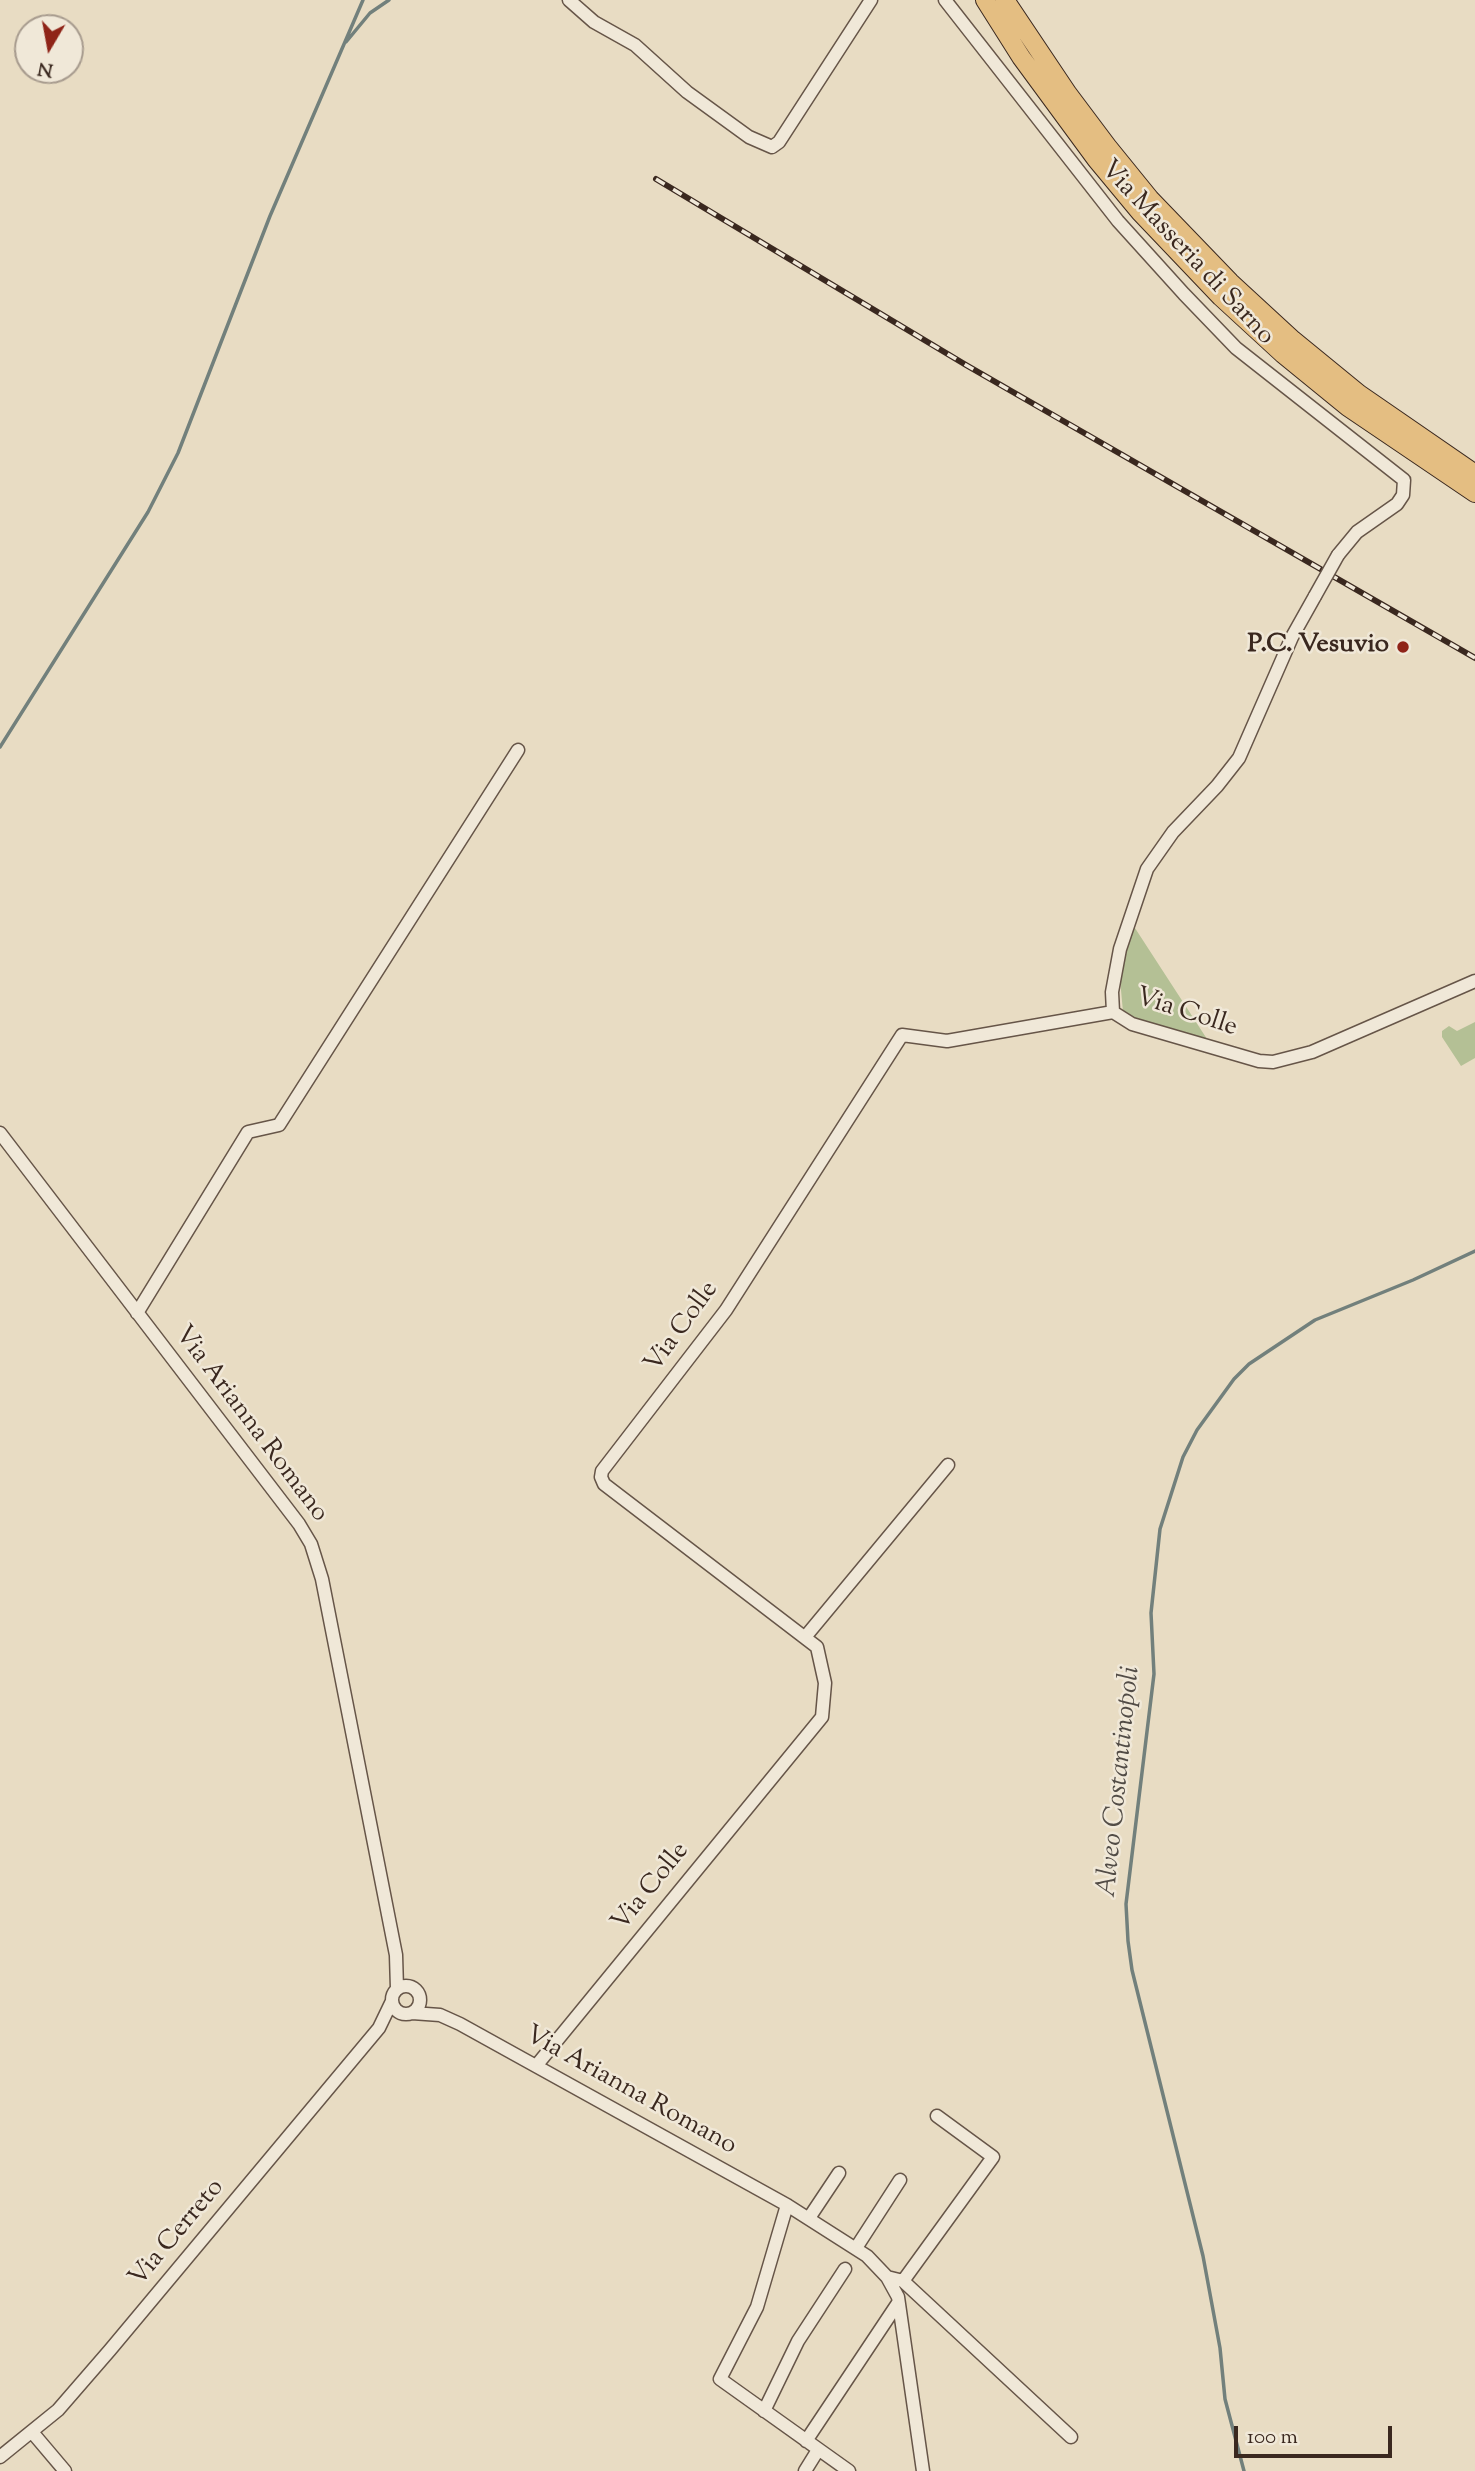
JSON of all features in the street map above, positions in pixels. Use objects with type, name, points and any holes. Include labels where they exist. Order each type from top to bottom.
[{"type":"highway","points":[[985,0],[1034,76],[1096,159],[1140,212],[1212,289],[1283,354],[1348,407],[1475,494]]},
{"type":"highway","points":[[1005,0],[1068,94],[1107,146],[1150,199],[1230,282],[1359,394],[1475,474]]},
{"type":"street","points":[[569,0],[594,22],[635,45],[687,92],[749,137],[772,146],[779,142],[871,0]]},
{"type":"street","name":"Via Masseria di Sarno","points":[[945,0],[1118,221],[1236,348],[1404,480],[1403,495],[1397,504],[1356,532],[1338,555],[1292,637],[1239,758],[1217,786],[1173,832],[1147,869],[1120,949],[1112,992],[1113,1012]]},
{"type":"street","points":[[137,1313],[248,1132],[279,1125],[518,750]]},
{"type":"street","name":"Via Colle","points":[[536,2066],[822,1717],[823,1668],[817,1647],[604,1484],[602,1471],[726,1310],[902,1035],[954,1040],[1113,1012],[1132,1024],[1259,1061],[1273,1062],[1312,1052],[1475,981]]},
{"type":"street","name":"Via Arianna Romano","points":[[0,1133],[299,1524],[311,1544],[322,1579],[396,1955],[394,1995]]},
{"type":"street","points":[[806,1636],[948,1465]]},
{"type":"street","name":"Via Arianna Romano","points":[[396,1955],[418,1993],[450,2019],[787,2205],[856,2248],[887,2277],[898,2303],[923,2471]]},
{"type":"street","points":[[406,1986],[418,1993],[419,2007],[407,2014],[395,2009],[394,1995],[406,1986]]},
{"type":"street","name":"Via Cerreto","points":[[0,2456],[58,2410],[110,2350],[379,2028],[394,1995]]},
{"type":"street","name":"Via Arianna Romano","points":[[407,2014],[450,2019]]},
{"type":"street","name":"Via Cerreto","points":[[379,2028],[407,2014]]},
{"type":"street","points":[[903,2281],[993,2157],[937,2116]]},
{"type":"street","points":[[809,2218],[839,2173]]},
{"type":"street","points":[[856,2248],[900,2180]]},
{"type":"street","points":[[787,2205],[757,2307],[720,2379],[849,2471]]},
{"type":"street","points":[[764,2411],[799,2341],[845,2269]]},
{"type":"street","points":[[887,2277],[903,2281],[1071,2437]]},
{"type":"street","points":[[806,2441],[898,2303]]},
{"type":"street","points":[[32,2432],[65,2471]]},
{"type":"street","points":[[805,2471],[818,2450]]},
{"type":"green space","points":[[1133,925],[1207,1039],[1140,1022],[1123,1012],[1120,979]]},
{"type":"green space","points":[[1475,1022],[1475,1058],[1461,1066],[1442,1037],[1442,1031],[1449,1026],[1457,1031]]},
{"type":"waterway","points":[[0,747],[148,512],[178,453],[270,216],[363,0]]},
{"type":"waterway","points":[[346,42],[370,13],[389,0]]},
{"type":"waterway","name":"Alveo Costantinopoli","points":[[1244,2471],[1225,2399],[1220,2348],[1203,2256],[1132,1970],[1128,1941],[1126,1904],[1154,1674],[1151,1613],[1160,1529],[1183,1457],[1197,1430],[1234,1379],[1249,1364],[1315,1320],[1475,1251]]},
{"type":"railway","points":[[656,179],[966,365],[1475,658]]},
{"type":"place","name":"P.C. Vesuvio","points":[[1403,647]]}]
